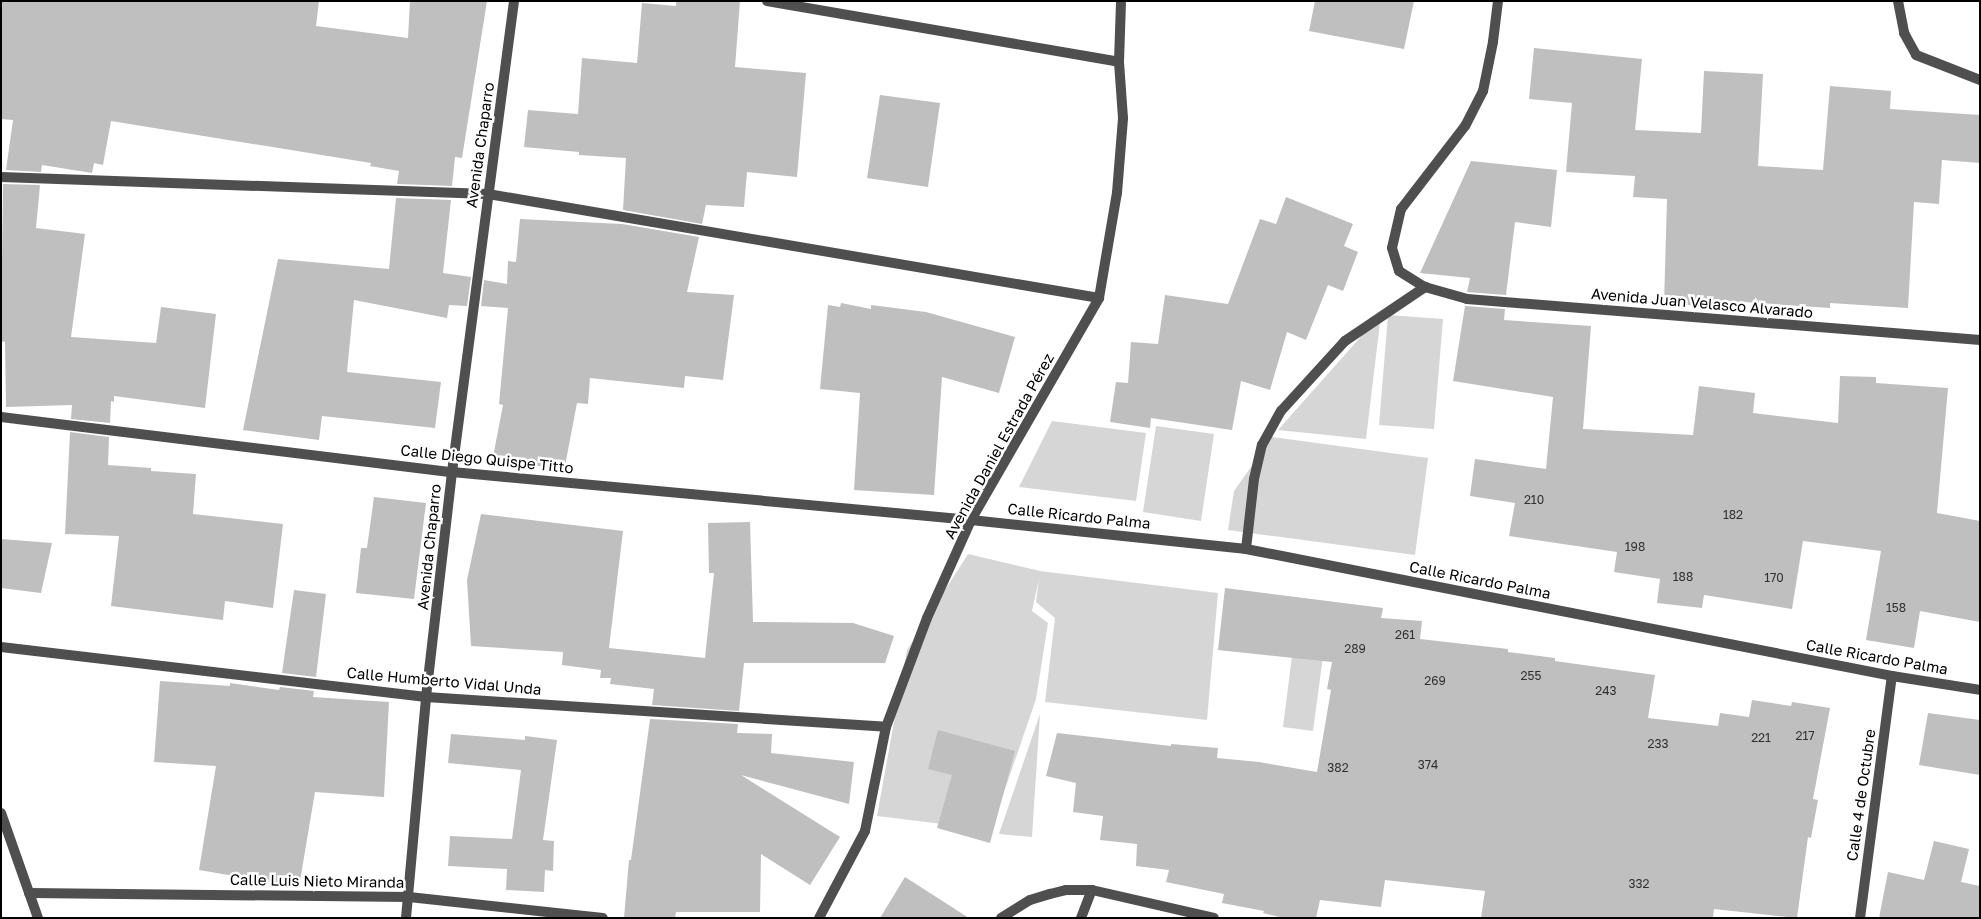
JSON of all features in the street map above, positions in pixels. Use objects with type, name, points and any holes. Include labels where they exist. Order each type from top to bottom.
[{"type":"street","name":"Avenida Chaparro","points":[[406,918],[426,697],[452,472],[514,1]]},
{"type":"street","points":[[768,1],[1119,62]]},
{"type":"street","name":"Avenida Daniel Estrada Pérez","points":[[819,918],[865,831],[886,726],[927,618],[972,520],[1099,298],[1117,193],[1123,118],[1119,62],[1121,1]]},
{"type":"street","name":"Avenida Juan Velasco Alvarado","points":[[1498,1],[1493,42],[1483,91],[1465,126],[1401,209],[1392,248],[1399,271],[1425,286],[1467,299],[1980,340]]},
{"type":"street","points":[[1898,1],[1904,34],[1916,55],[1980,80]]},
{"type":"street","points":[[1,177],[488,194],[1099,298]]},
{"type":"street","points":[[1246,549],[1254,479],[1262,445],[1280,411],[1345,341],[1425,286]]},
{"type":"street","name":"Calle Diego Quispe Titto","points":[[1,417],[452,472],[972,520]]},
{"type":"street","name":"Calle Ricardo Palma","points":[[972,520],[1246,549],[1892,676],[1980,690]]},
{"type":"street","name":"Calle Humberto Vidal Unda","points":[[1,647],[426,697],[886,726]]},
{"type":"street","name":"Calle 4 de Octubre","points":[[1860,918],[1892,676]]},
{"type":"street","points":[[1,813],[38,918]]},
{"type":"street","points":[[1001,918],[1030,900],[1066,890],[1092,890],[1214,918]]},
{"type":"street","points":[[1081,918],[1092,890]]},
{"type":"street","name":"Calle Luis Nieto Miranda","points":[[29,893],[409,897],[603,918]]},
{"type":"shaded area","points":[[1381,314],[1366,439],[1278,430]]},
{"type":"shaded area","points":[[1388,315],[1443,319],[1434,429],[1379,425]]},
{"type":"shaded area","points":[[1052,421],[1146,433],[1136,501],[1019,487]]},
{"type":"shaded area","points":[[1156,426],[1214,434],[1201,521],[1143,512]]},
{"type":"shaded area","points":[[1272,437],[1428,458],[1415,555],[1228,530],[1234,491]]},
{"type":"shaded area","points":[[968,554],[1040,571],[1218,593],[1207,720],[1045,702],[1055,618],[1036,602],[1039,579],[1032,611],[1048,623],[1036,699],[991,830],[877,816],[907,650]]},
{"type":"shaded area","points":[[1298,608],[1329,612],[1313,731],[1283,727]]},
{"type":"shaded area","points":[[1040,714],[1032,837],[999,834]]},
{"type":"building","points":[[1,1],[319,1],[316,26],[408,38],[410,1],[487,1],[462,158],[455,157],[452,186],[397,184],[399,171],[370,166],[371,163],[111,121],[103,165],[94,163],[92,173],[42,165],[41,172],[6,170],[13,120],[1,119]]},
{"type":"building","points":[[676,1],[740,1],[735,67],[806,73],[797,177],[747,172],[744,207],[706,205],[702,224],[623,210],[626,158],[579,155],[579,152],[524,147],[528,110],[578,114],[582,58],[637,63],[642,3],[676,6]]},
{"type":"building","points":[[1315,1],[1414,1],[1404,49],[1309,31]]},
{"type":"building","points":[[1534,48],[1642,59],[1635,130],[1701,133],[1704,71],[1763,74],[1758,166],[1823,170],[1830,86],[1891,91],[1890,109],[1980,115],[1980,163],[1942,160],[1939,204],[1914,202],[1908,308],[1830,303],[1830,308],[1713,300],[1713,306],[1664,304],[1667,199],[1633,197],[1635,176],[1566,172],[1572,103],[1529,99]]},
{"type":"building","points":[[880,95],[940,103],[928,187],[867,178]]},
{"type":"building","points":[[1471,161],[1557,170],[1551,227],[1515,222],[1506,295],[1467,292],[1470,278],[1420,273]]},
{"type":"building","points":[[3,184],[40,185],[36,228],[85,234],[71,337],[156,343],[161,307],[216,314],[205,408],[114,396],[114,402],[111,401],[110,423],[71,419],[72,405],[6,407],[5,342],[1,341]]},
{"type":"building","points":[[1286,197],[1353,224],[1344,246],[1358,252],[1343,291],[1328,285],[1306,340],[1287,332],[1270,390],[1241,381],[1232,430],[1151,418],[1150,428],[1110,422],[1116,382],[1128,383],[1131,342],[1158,344],[1165,295],[1228,304],[1260,219],[1276,224]]},
{"type":"building","points":[[396,198],[451,200],[443,273],[471,277],[467,306],[449,305],[447,318],[354,300],[347,372],[441,382],[435,428],[322,416],[319,440],[243,430],[278,259],[389,269]]},
{"type":"building","points":[[520,219],[622,224],[699,237],[687,292],[734,295],[723,380],[685,376],[684,388],[590,378],[588,404],[577,403],[564,471],[493,457],[503,405],[499,404],[508,308],[481,306],[484,280],[507,284],[508,261],[516,262]]},
{"type":"building","points":[[841,303],[871,309],[871,305],[926,312],[1015,337],[999,393],[942,377],[934,495],[854,490],[860,393],[820,389],[828,305],[840,307]]},
{"type":"building","points":[[1465,306],[1505,309],[1504,320],[1591,326],[1583,429],[1693,435],[1699,386],[1755,393],[1753,413],[1838,423],[1840,376],[1876,377],[1876,383],[1948,388],[1937,513],[1980,521],[1980,622],[1920,611],[1914,648],[1866,640],[1881,551],[1803,541],[1792,609],[1704,595],[1702,608],[1657,603],[1660,579],[1614,572],[1617,552],[1509,536],[1515,503],[1470,496],[1475,459],[1546,469],[1553,397],[1453,381]]},
{"type":"building","points":[[70,432],[109,437],[108,465],[151,468],[151,471],[196,474],[193,514],[283,524],[273,608],[225,601],[223,620],[111,606],[119,536],[65,534]]},
{"type":"building","points":[[374,497],[426,503],[414,599],[356,593],[361,548],[367,548]]},
{"type":"building","points":[[481,514],[623,531],[609,648],[705,658],[714,573],[709,573],[708,523],[750,522],[753,622],[853,623],[894,636],[885,663],[744,663],[739,711],[652,705],[654,689],[610,684],[611,678],[600,678],[601,670],[562,665],[563,652],[471,646],[467,580]]},
{"type":"building","points":[[1,539],[52,543],[41,593],[1,588]]},
{"type":"building","points":[[1225,588],[1383,608],[1381,618],[1422,621],[1420,639],[1508,649],[1508,652],[1555,658],[1555,661],[1655,675],[1648,718],[1718,726],[1720,713],[1749,717],[1752,700],[1791,706],[1792,702],[1830,708],[1813,799],[1818,800],[1811,838],[1808,837],[1797,918],[1714,909],[1713,918],[1481,918],[1485,891],[1385,880],[1381,907],[1320,900],[1316,918],[1284,918],[1263,913],[1264,911],[1222,903],[1224,894],[1166,882],[1169,870],[1136,866],[1137,844],[1100,840],[1103,816],[1073,812],[1076,783],[1046,776],[1057,733],[1171,746],[1171,744],[1218,748],[1217,758],[1259,762],[1317,772],[1331,690],[1327,689],[1332,662],[1218,650]]},
{"type":"building","points":[[294,590],[326,594],[316,677],[282,673]]},
{"type":"building","points":[[160,681],[230,686],[230,683],[279,690],[280,687],[314,691],[313,697],[389,702],[384,797],[315,792],[299,887],[199,870],[216,766],[154,762]]},
{"type":"building","points":[[1928,713],[1980,720],[1980,775],[1919,765]]},
{"type":"building","points":[[650,719],[738,724],[737,733],[772,734],[771,753],[854,762],[849,804],[741,775],[840,837],[810,885],[761,854],[760,912],[676,912],[675,918],[624,918],[629,860],[631,860]]},
{"type":"building","points":[[938,730],[1015,751],[990,843],[937,828],[952,775],[928,769]]},
{"type":"building","points":[[451,734],[525,740],[525,736],[557,740],[543,840],[554,841],[553,871],[545,870],[544,892],[506,890],[507,869],[448,866],[450,836],[512,839],[521,770],[448,763]]},
{"type":"building","points":[[1934,841],[1969,849],[1961,882],[1980,886],[1980,918],[1879,918],[1888,872],[1924,880]]},
{"type":"building","points":[[905,877],[969,918],[880,918]]}]
